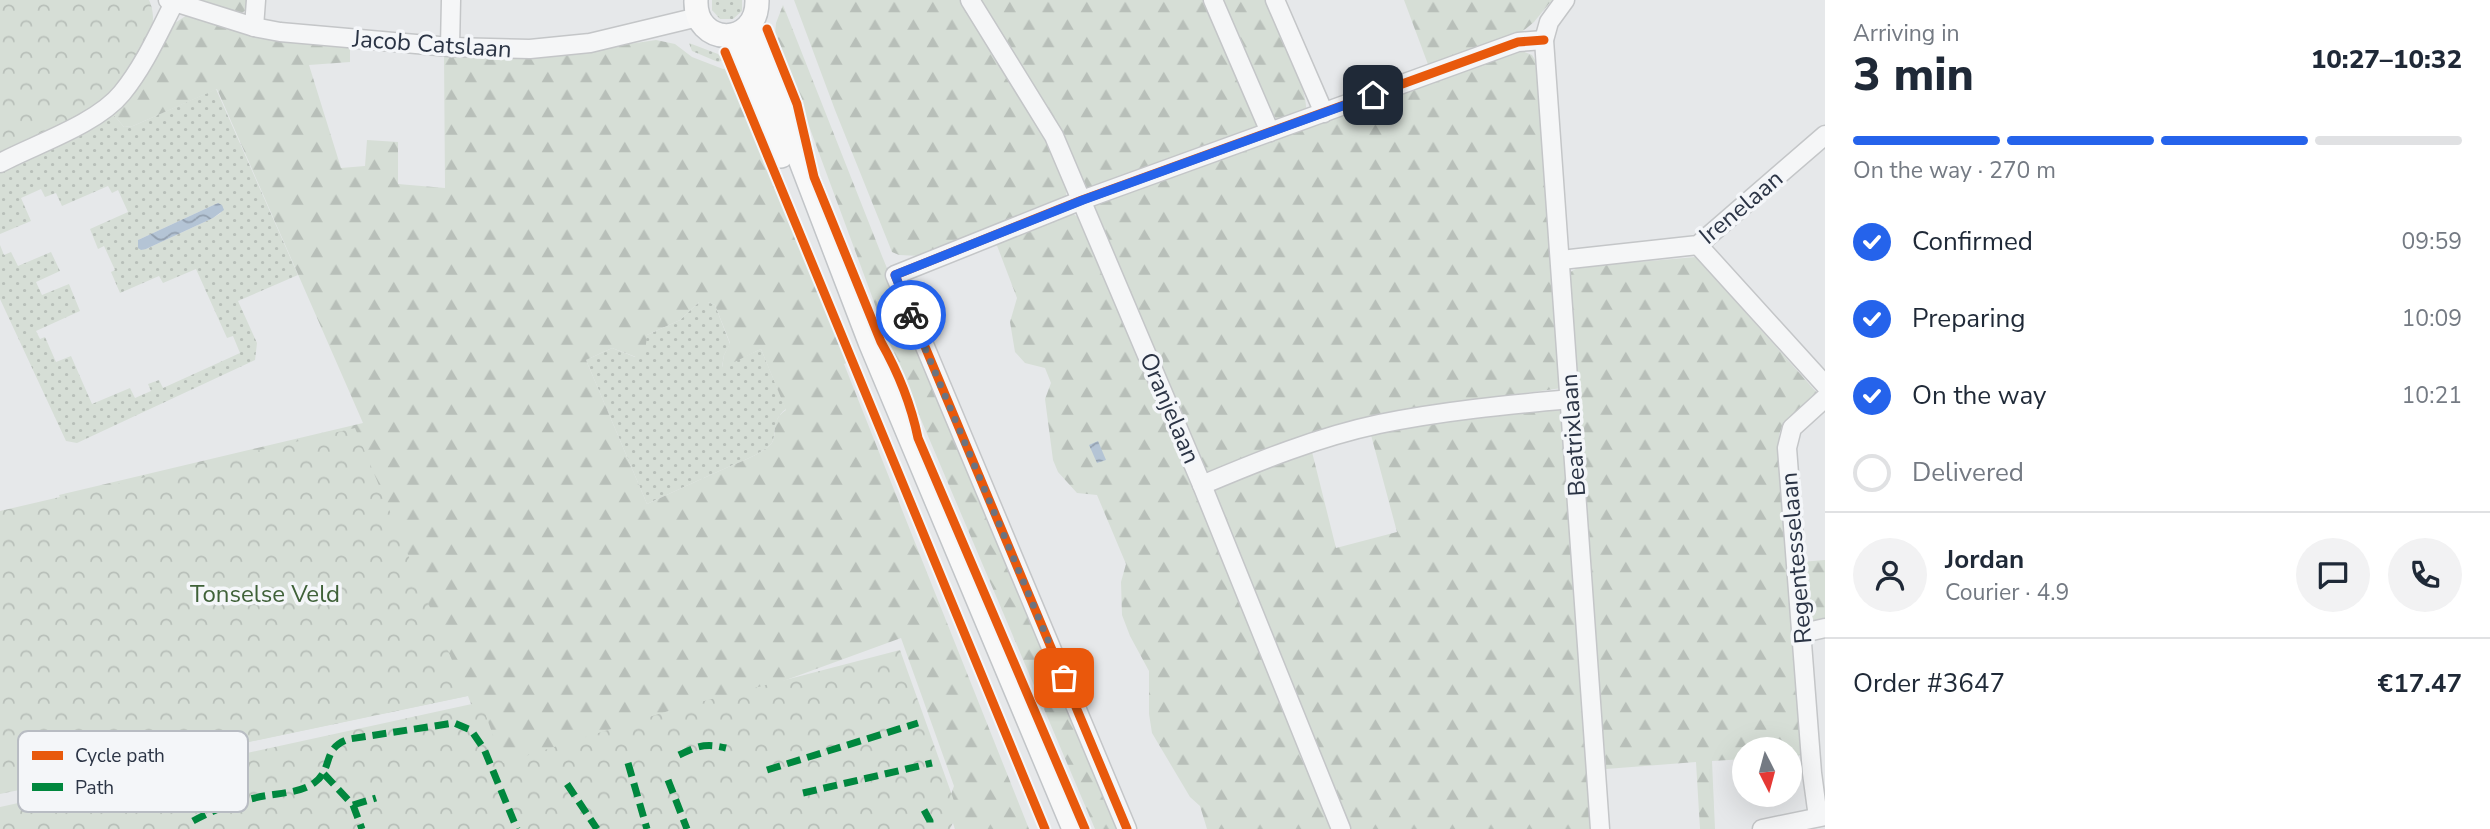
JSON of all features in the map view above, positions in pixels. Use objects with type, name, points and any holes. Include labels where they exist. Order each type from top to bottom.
[{"type":"main road","points":[[697,9],[712,32],[740,31],[754,18],[757,0]]},
{"type":"main road","points":[[740,31],[861,346],[1058,829]]},
{"type":"main road","points":[[740,31],[1074,829]]},
{"type":"street","points":[[254,27],[256,0]]},
{"type":"street","points":[[450,47],[451,0]]},
{"type":"street","name":"Oranjelaan","points":[[970,0],[1054,136],[1083,200],[1341,829]]},
{"type":"street","points":[[1213,0],[1270,132]]},
{"type":"street","points":[[1275,0],[1324,113]]},
{"type":"street","points":[[1127,829],[895,275],[1083,200],[1518,41],[1544,40],[1549,22],[1565,0]]},
{"type":"street","points":[[0,163],[83,123],[112,103],[141,66],[171,2]]},
{"type":"street","name":"Jacob Catslaan","points":[[171,2],[254,27],[325,37],[450,47],[530,49],[560,48],[638,34],[697,9]]},
{"type":"street","name":"Beatrixlaan","points":[[1544,40],[1600,829]]},
{"type":"street","name":"Irenelaan","points":[[1561,260],[1698,245],[1825,135]]},
{"type":"street","points":[[1698,245],[1825,385]]},
{"type":"street","name":"Regentesselaan","points":[[1822,816],[1812,772],[1787,448],[1793,428],[1825,398]]},
{"type":"street","points":[[1202,485],[1319,440],[1378,424],[1478,407],[1570,399]]},
{"type":"street","points":[[1803,633],[1825,628]]},
{"type":"street","points":[[1762,829],[1822,816]]},
{"type":"green space","points":[[0,0],[149,0],[153,16],[151,34],[133,68],[104,99],[75,119],[0,152]]},
{"type":"green space","points":[[196,0],[251,0],[248,9],[240,14]]},
{"type":"green space","points":[[712,0],[742,0],[742,11],[733,19],[720,19],[712,10]]},
{"type":"green space","points":[[794,0],[963,0],[1059,165],[1067,187],[1064,201],[920,256],[892,252]]},
{"type":"green space","points":[[976,0],[1206,0],[1256,116],[1257,125],[1254,132],[1091,191],[1085,187]]},
{"type":"green space","points":[[1222,0],[1265,0],[1297,72],[1306,101],[1306,112],[1280,122],[1268,111]]},
{"type":"green space","points":[[1404,0],[1552,0],[1534,22],[1518,35],[1429,67]]},
{"type":"green space","points":[[783,5],[882,256],[1117,829],[1095,829],[894,356],[775,34]]},
{"type":"green space","points":[[187,15],[275,39],[350,46],[350,62],[309,65],[341,168],[365,166],[367,140],[398,142],[398,184],[445,188],[444,53],[542,57],[656,40],[675,44],[692,57],[723,69],[728,68],[856,359],[844,364],[1029,829],[955,829],[947,806],[954,786],[901,638],[742,696],[497,774],[468,696],[248,742],[248,731],[161,731],[89,570],[59,495],[363,423],[217,89],[133,126],[124,127],[113,114],[172,25]],"holes":[[[699,302],[715,305],[730,343],[722,368],[761,349],[786,410],[777,419],[772,443],[764,450],[647,504],[586,360],[612,348],[636,357],[645,353],[647,335],[680,320]]]},
{"type":"green space","points":[[689,43],[718,54],[724,60],[718,62],[692,51]]},
{"type":"green space","points":[[1520,50],[1532,55],[1537,63],[1562,388],[1477,400],[1265,451],[1200,472],[1091,207]]},
{"type":"green space","points":[[216,89],[298,275],[238,301],[257,343],[255,360],[77,443],[66,441],[0,299],[0,245],[4,255],[11,252],[18,266],[51,252],[60,271],[36,282],[42,295],[69,284],[80,311],[36,331],[40,339],[45,337],[56,362],[71,356],[92,404],[130,388],[135,398],[151,391],[148,384],[159,380],[163,388],[240,353],[233,336],[227,338],[196,269],[163,283],[159,276],[120,293],[111,272],[115,270],[104,246],[98,249],[90,229],[128,212],[118,190],[112,193],[108,186],[62,206],[56,193],[45,197],[41,189],[21,198],[31,221],[0,234],[0,168],[113,114],[124,127],[133,126]],"holes":[[[218,203],[221,213],[146,249],[138,240]]]},
{"type":"green space","points":[[1073,214],[1080,218],[1087,232],[1319,791],[1330,829],[1207,829],[1200,806],[1190,797],[1152,733],[1149,671],[1122,615],[1121,582],[1126,564],[1097,495],[1077,493],[1058,472],[1053,460],[1045,399],[1051,383],[1045,368],[1025,363],[1015,352],[1010,322],[1017,298],[996,243]]},
{"type":"green space","points":[[1696,257],[1818,394],[1783,424],[1779,435],[1781,501],[1801,737],[1732,737],[1732,760],[1712,761],[1715,829],[1700,829],[1696,762],[1606,769],[1567,274],[1579,267]]},
{"type":"green space","points":[[699,302],[715,305],[730,344],[722,367],[761,349],[786,409],[778,419],[772,443],[764,450],[647,504],[586,360],[612,348],[635,357],[647,335],[680,320]]},
{"type":"green space","points":[[1549,407],[1562,411],[1594,829],[1349,829],[1210,493],[1226,481],[1312,452],[1336,548],[1397,532],[1371,435],[1411,426]]},
{"type":"green space","name":"Tonselse Veld","points":[[355,428],[467,696],[248,742],[248,731],[18,731],[18,790],[0,794],[0,511]]},
{"type":"green space","points":[[1825,560],[1825,622],[1807,621],[1801,562]]},
{"type":"green space","points":[[900,650],[958,812],[950,829],[0,829],[0,807],[18,803],[18,812],[248,812],[248,753],[481,702],[503,763],[681,707]]},
{"type":"water","points":[[218,203],[224,210],[213,218],[146,249],[138,248],[138,240]]},
{"type":"water","points":[[1098,441],[1106,460],[1097,463],[1089,445]]},
{"type":"marked path","points":[[248,800],[308,787],[320,777],[335,748],[349,739],[454,723],[471,730],[484,749],[517,829]]},
{"type":"marked path","points":[[767,770],[918,723]]},
{"type":"marked path","points":[[679,755],[702,746],[726,748]]},
{"type":"marked path","points":[[628,763],[647,829]]},
{"type":"marked path","points":[[803,793],[932,763]]},
{"type":"marked path","points":[[324,774],[353,805],[362,829]]},
{"type":"marked path","points":[[668,780],[687,829]]},
{"type":"marked path","points":[[567,784],[597,829]]},
{"type":"marked path","points":[[353,805],[376,798]]},
{"type":"marked path","points":[[924,810],[930,821],[930,829]]},
{"type":"marked path","points":[[193,821],[211,812]]},
{"type":"cycle path","points":[[767,29],[797,104],[814,177],[881,342],[903,388],[918,438],[1085,829]]},
{"type":"cycle path","points":[[1127,829],[895,275],[1082,200],[1518,42],[1544,40]]},
{"type":"cycle path","points":[[725,52],[1045,829]]},
{"type":"way so far","points":[[911,315],[1064,678]]},
{"type":"route","points":[[911,315],[895,275],[1083,200],[1373,95]]}]
